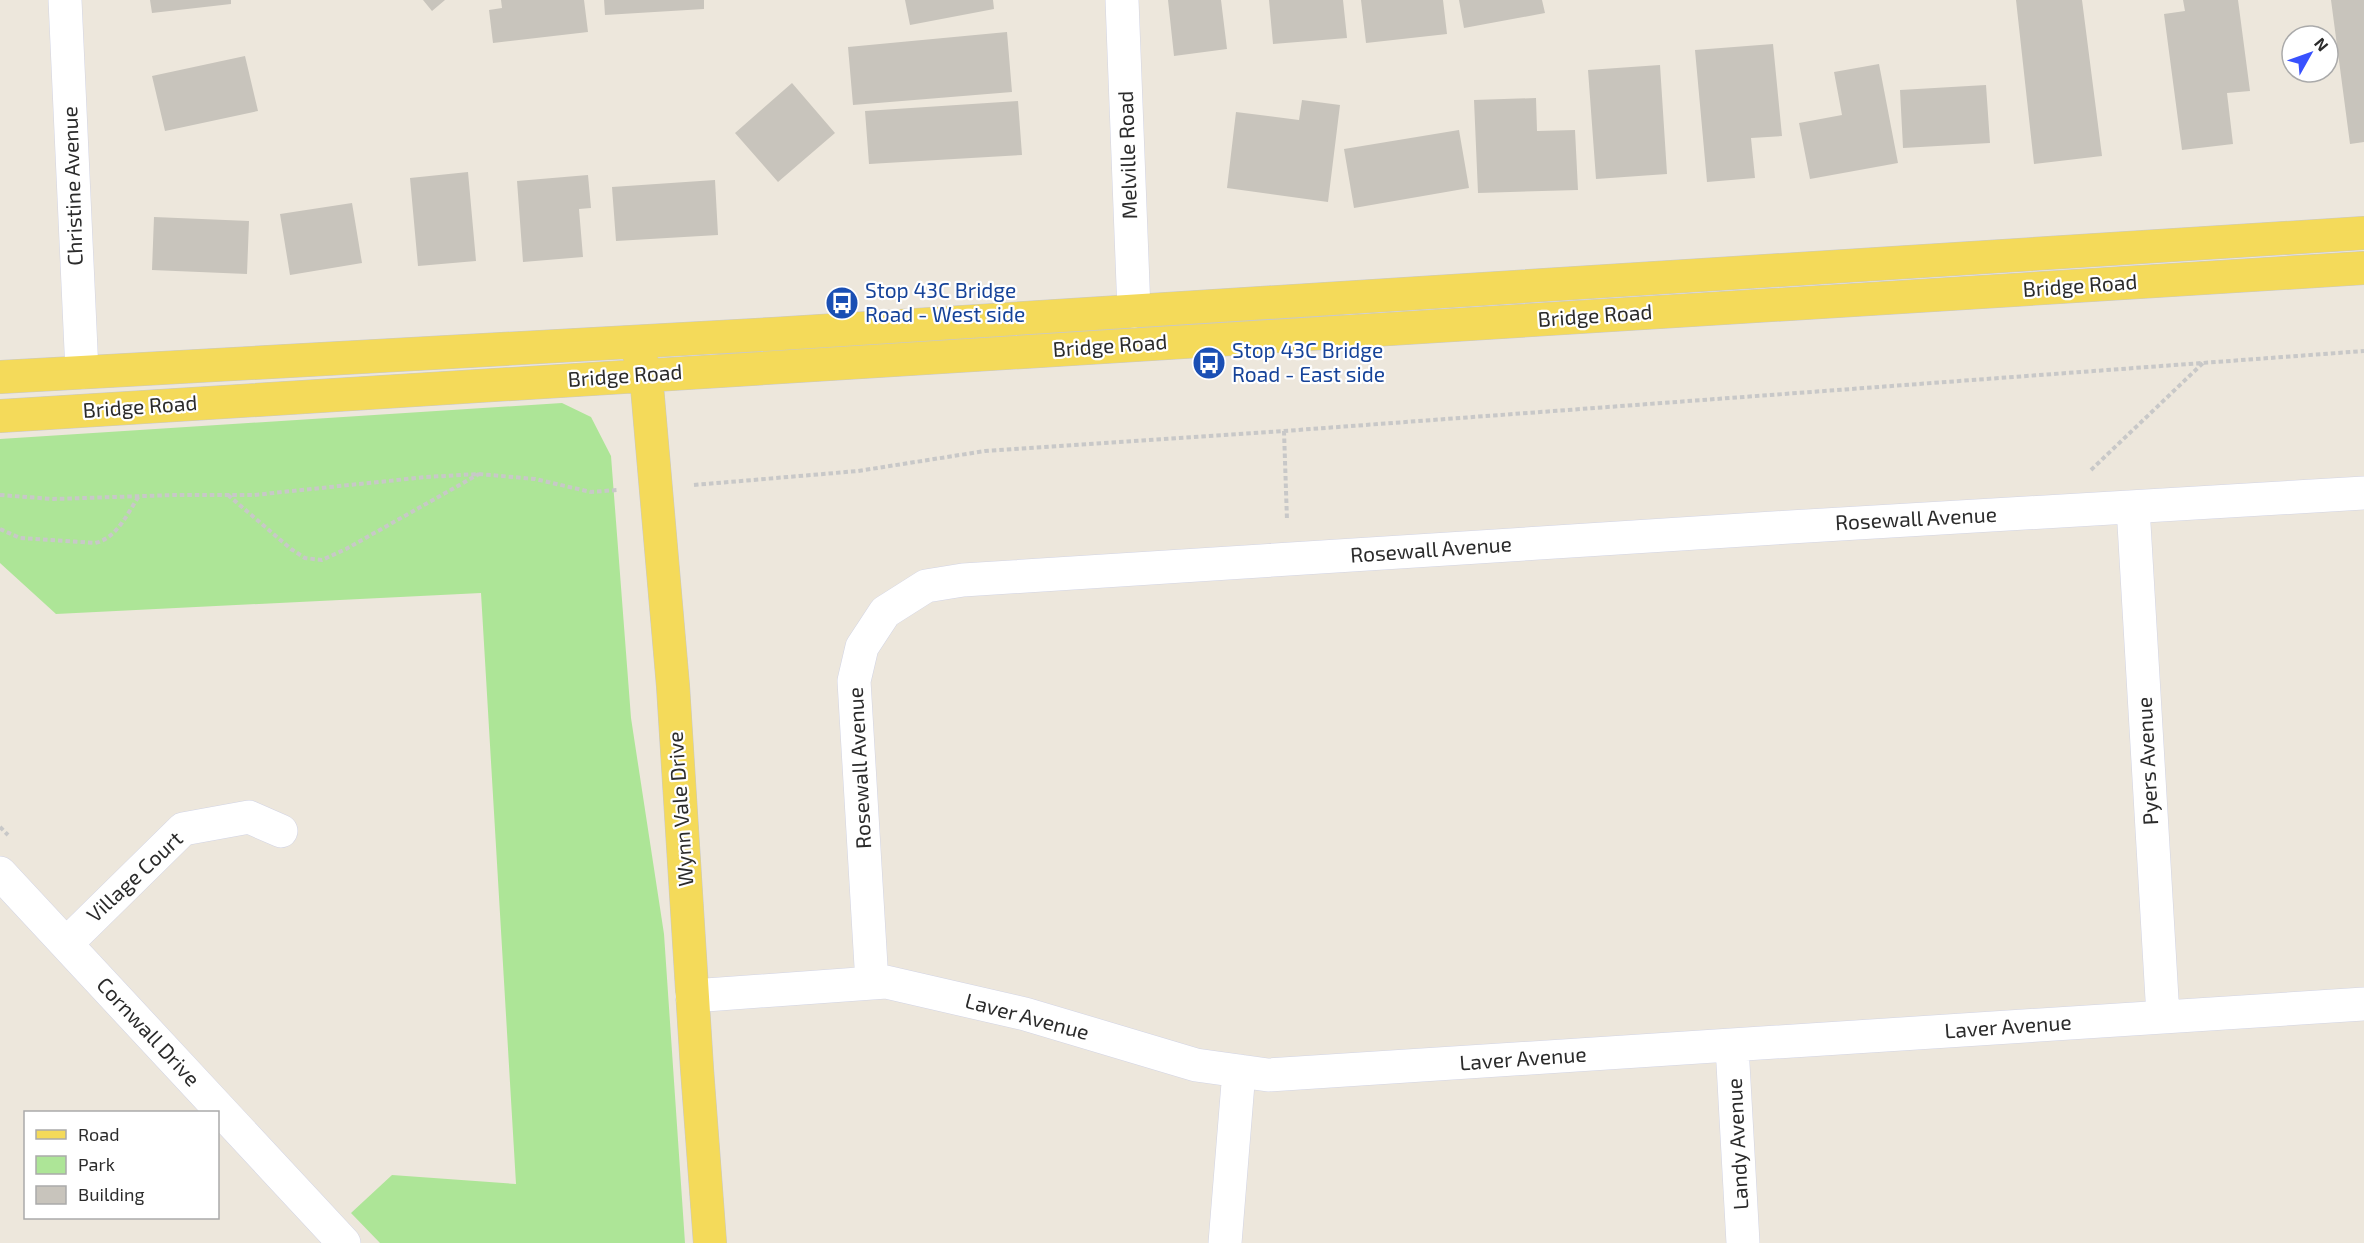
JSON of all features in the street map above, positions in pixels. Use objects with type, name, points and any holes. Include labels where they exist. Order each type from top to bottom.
[{"type":"main road","name":"Bridge Road","points":[[0,377],[1134,311],[2364,233]]},
{"type":"main road","name":"Bridge Road","points":[[0,416],[2364,268]]},
{"type":"main road","points":[[1134,311],[1146,344]]},
{"type":"main road","name":"Wynn Vale Drive","points":[[634,341],[646,375],[673,686],[710,1243]]},
{"type":"main road","points":[[82,372],[94,410]]},
{"type":"street","name":"Christine Avenue","points":[[65,0],[82,372]]},
{"type":"street","name":"Melville Road","points":[[1122,0],[1134,311]]},
{"type":"street","name":"Rosewall Avenue","points":[[872,983],[854,681],[862,647],[885,612],[926,586],[963,580],[2364,493]]},
{"type":"street","name":"Pyers Avenue","points":[[2133,507],[2163,1016]]},
{"type":"street","name":"Village Court","points":[[66,944],[183,829],[249,817],[281,831]]},
{"type":"street","name":"Cornwall Drive","points":[[0,873],[344,1243]]},
{"type":"street","name":"Laver Avenue","points":[[692,996],[886,982],[1025,1014],[1196,1065],[1279,1074],[2364,1004]]},
{"type":"street","name":"Landy Avenue","points":[[1732,1046],[1743,1243]]},
{"type":"street","points":[[1225,1243],[1239,1071]]},
{"type":"path","points":[[0,495],[53,499],[254,495],[426,477],[479,474],[535,479],[591,492],[858,471],[986,451],[2364,351]]},
{"type":"path","points":[[2084,477],[2204,362]]},
{"type":"path","points":[[1284,431],[1287,522]]},
{"type":"path","points":[[227,495],[291,549],[306,558],[322,560],[346,549],[479,474]]},
{"type":"path","points":[[0,529],[20,538],[95,543],[105,541],[115,532],[140,496]]},
{"type":"green space","points":[[562,403],[591,417],[611,456],[631,718],[664,934],[685,1243],[380,1243],[351,1213],[392,1175],[516,1184],[481,593],[56,614],[0,563],[0,439]]},
{"type":"building","points":[[150,0],[231,0],[231,4],[152,13]]},
{"type":"building","points":[[423,0],[445,0],[432,11]]},
{"type":"building","points":[[501,0],[584,0],[588,32],[493,43],[489,10],[502,8]]},
{"type":"building","points":[[604,0],[704,0],[704,9],[605,15]]},
{"type":"building","points":[[905,0],[993,0],[994,9],[910,25]]},
{"type":"building","points":[[1168,0],[1221,0],[1227,49],[1174,56]]},
{"type":"building","points":[[1269,0],[1343,0],[1347,38],[1273,44]]},
{"type":"building","points":[[1361,0],[1443,0],[1447,34],[1366,43]]},
{"type":"building","points":[[1459,0],[1542,0],[1545,13],[1464,28]]},
{"type":"building","points":[[2016,0],[2082,0],[2102,156],[2034,164]]},
{"type":"building","points":[[2183,0],[2238,0],[2250,91],[2227,93],[2233,144],[2182,150],[2164,14],[2185,11]]},
{"type":"building","points":[[2331,0],[2364,0],[2364,142],[2350,144],[2340,68],[2340,24],[2334,24]]},
{"type":"building","points":[[1007,32],[1012,92],[853,105],[848,47]]},
{"type":"building","points":[[1773,44],[1782,136],[1751,138],[1755,178],[1707,182],[1695,50]]},
{"type":"building","points":[[245,56],[258,111],[165,131],[152,76]]},
{"type":"building","points":[[1879,64],[1898,163],[1810,179],[1799,123],[1842,115],[1834,72]]},
{"type":"building","points":[[1660,65],[1667,174],[1596,179],[1588,70]]},
{"type":"building","points":[[792,83],[835,133],[778,182],[735,133]]},
{"type":"building","points":[[1986,85],[1990,143],[1903,148],[1900,90]]},
{"type":"building","points":[[1536,98],[1537,131],[1575,130],[1578,190],[1478,193],[1474,100]]},
{"type":"building","points":[[1302,100],[1340,105],[1328,202],[1227,188],[1236,112],[1299,120]]},
{"type":"building","points":[[1018,101],[1022,155],[869,164],[865,111]]},
{"type":"building","points":[[1459,130],[1469,188],[1354,208],[1344,149]]},
{"type":"building","points":[[468,172],[476,261],[418,266],[410,178]]},
{"type":"building","points":[[588,175],[591,208],[579,209],[583,257],[523,262],[517,181]]},
{"type":"building","points":[[715,180],[718,235],[616,241],[612,187]]},
{"type":"building","points":[[352,203],[362,263],[290,275],[280,214]]},
{"type":"building","points":[[154,217],[249,221],[247,274],[152,270]]},
{"type":"place","name":"Stop 43C Bridge Road - West side","points":[[842,303]]},
{"type":"place","name":"Stop 43C Bridge Road - East side","points":[[1209,363]]}]
